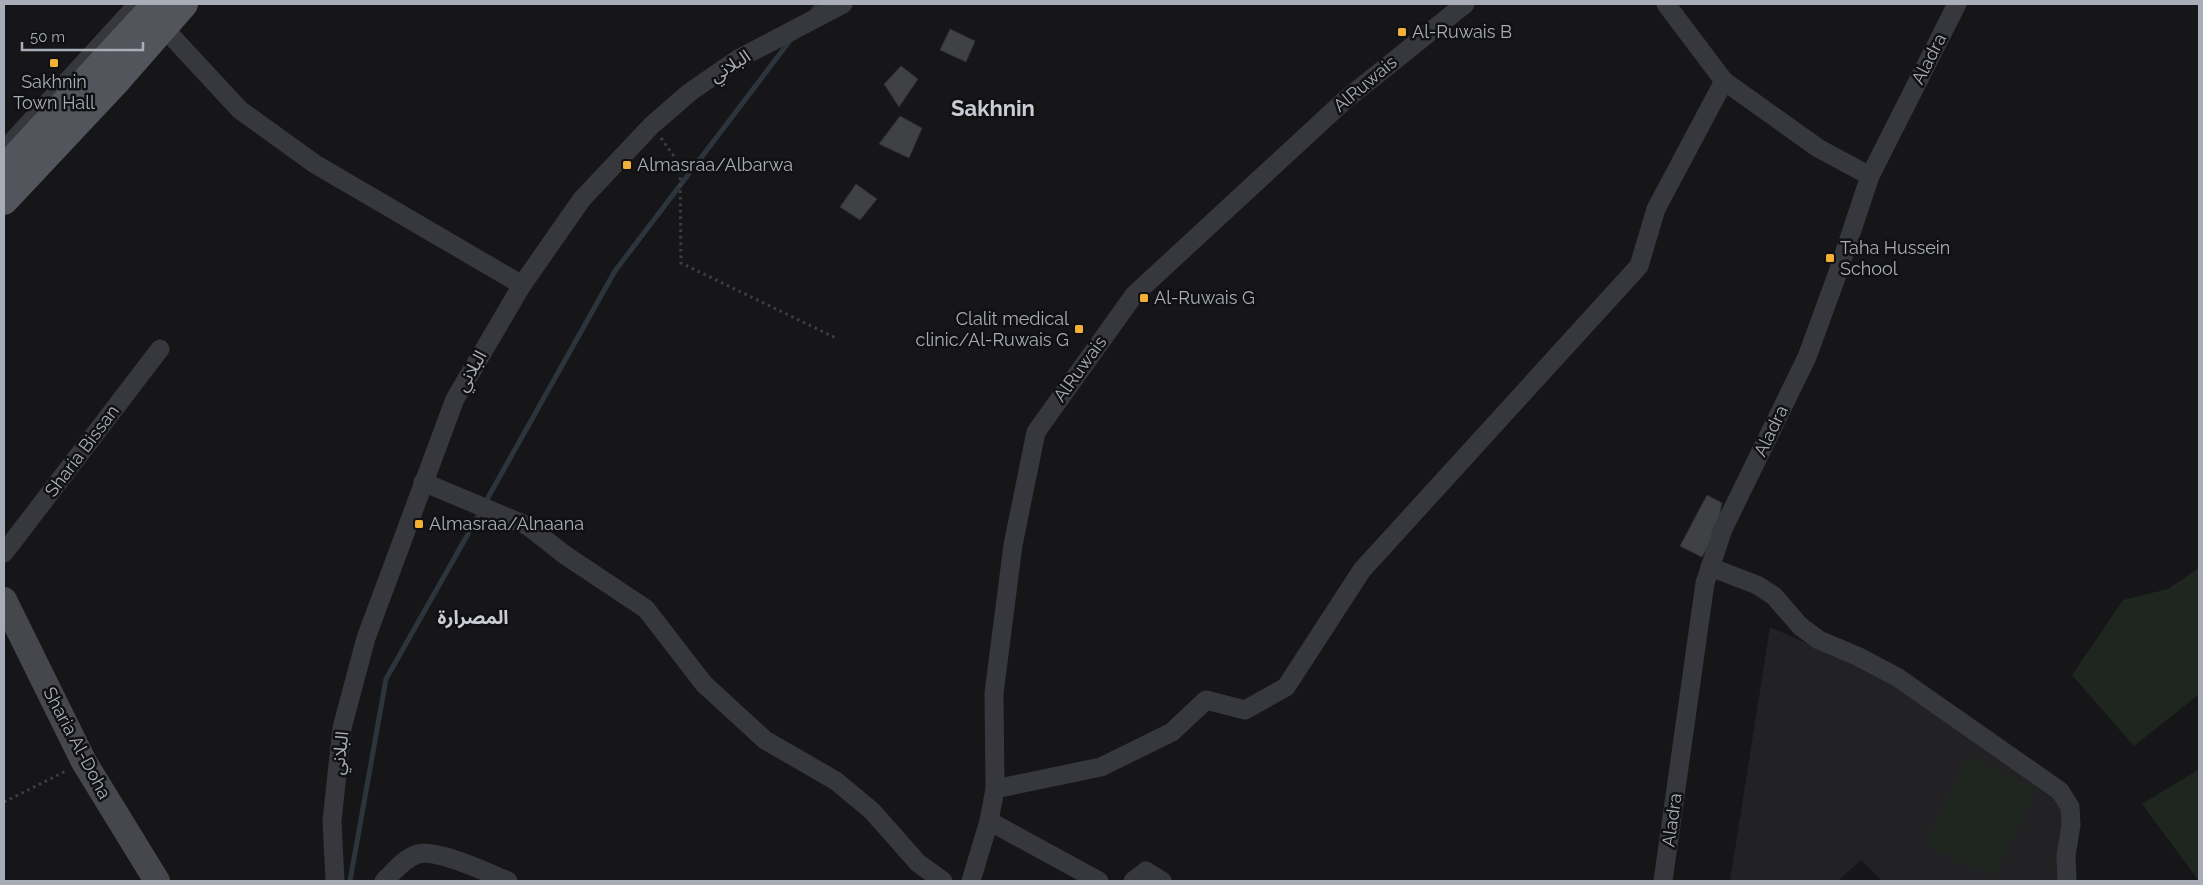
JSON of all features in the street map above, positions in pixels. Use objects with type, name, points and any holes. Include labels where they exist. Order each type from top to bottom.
[{"type":"main road","points":[[4,169],[160,15],[184,4]]},
{"type":"main road","points":[[4,201],[113,85],[160,15]]},
{"type":"street","name":"البلاني","points":[[335,881],[332,821],[342,728],[366,638],[455,399],[522,285],[582,199],[652,125],[690,92],[738,59],[843,4]]},
{"type":"street","name":"AlRuwais","points":[[971,881],[989,821],[995,789],[994,694],[1013,545],[1036,432],[1134,294],[1344,100],[1465,4]]},
{"type":"street","points":[[1666,4],[1724,80],[1818,148],[1870,176]]},
{"type":"street","name":"Aladra","points":[[1663,881],[1696,636],[1705,583],[1710,567],[1724,530],[1807,357],[1870,176],[1957,4]]},
{"type":"street","points":[[160,15],[240,110],[315,164],[522,285]]},
{"type":"street","points":[[995,789],[1101,766],[1172,732],[1206,700],[1245,710],[1286,687],[1362,570],[1639,266],[1656,209],[1724,80]]},
{"type":"street","name":"Sharia Bissan","points":[[4,552],[160,349]]},
{"type":"street","points":[[423,482],[528,526],[565,556],[646,609],[704,684],[765,740],[836,781],[872,811],[918,862],[943,881]]},
{"type":"street","points":[[1710,567],[1758,585],[1774,596],[1800,626],[1819,640],[1857,656],[1898,677],[2060,791],[2070,807],[2071,825],[2066,856],[2067,881]]},
{"type":"street","name":"Sharia Al-Doha","points":[[4,600],[84,762],[157,881]]},
{"type":"street","points":[[989,821],[1099,881]]},
{"type":"street","points":[[384,881],[402,864],[418,854],[442,856],[508,881]]},
{"type":"street","points":[[1133,881],[1146,871],[1162,881]]},
{"type":"lane","points":[[4,143],[131,4]]},
{"type":"path","points":[[652,125],[680,165],[681,263],[836,338]]},
{"type":"path","points":[[4,802],[84,762]]},
{"type":"shaded area","points":[[2199,568],[2199,697],[2198,695],[2134,746],[2072,675],[2123,600],[2168,589]]},
{"type":"shaded area","points":[[1770,627],[1912,690],[2064,797],[2061,881],[1882,881],[1861,860],[1838,881],[1730,881]]},
{"type":"shaded area","points":[[1968,756],[2036,790],[1993,877],[1925,844]]},
{"type":"shaded area","points":[[2199,769],[2199,881],[2142,804]]},
{"type":"building","points":[[950,29],[975,41],[966,62],[940,50]]},
{"type":"building","points":[[901,66],[918,79],[899,107],[884,84]]},
{"type":"building","points":[[900,116],[922,128],[909,158],[879,144]]},
{"type":"building","points":[[856,184],[877,199],[860,220],[840,207]]},
{"type":"building","points":[[1707,495],[1722,503],[1716,532],[1702,557],[1680,546]]},
{"type":"waterway","points":[[811,13],[818,4]]},
{"type":"waterway","points":[[485,503],[615,271],[792,38]]},
{"type":"waterway","points":[[350,881],[386,679],[481,511]]},
{"type":"place","name":"Al-Ruwais B","points":[[1402,32]]},
{"type":"place","name":"Sakhnin Town Hall","points":[[54,63]]},
{"type":"place","name":"Almasraa/Albarwa","points":[[627,165]]},
{"type":"place","name":"Taha Hussein School","points":[[1830,258]]},
{"type":"place","name":"Al-Ruwais G","points":[[1144,298]]},
{"type":"place","name":"Clalit medical clinic/Al-Ruwais G","points":[[1079,329]]},
{"type":"place","name":"Almasraa/Alnaana","points":[[419,524]]},
{"type":"district","name":"Sakhnin","points":[[993,108]]},
{"type":"district","name":"المصرارة","points":[[473,617]]}]
